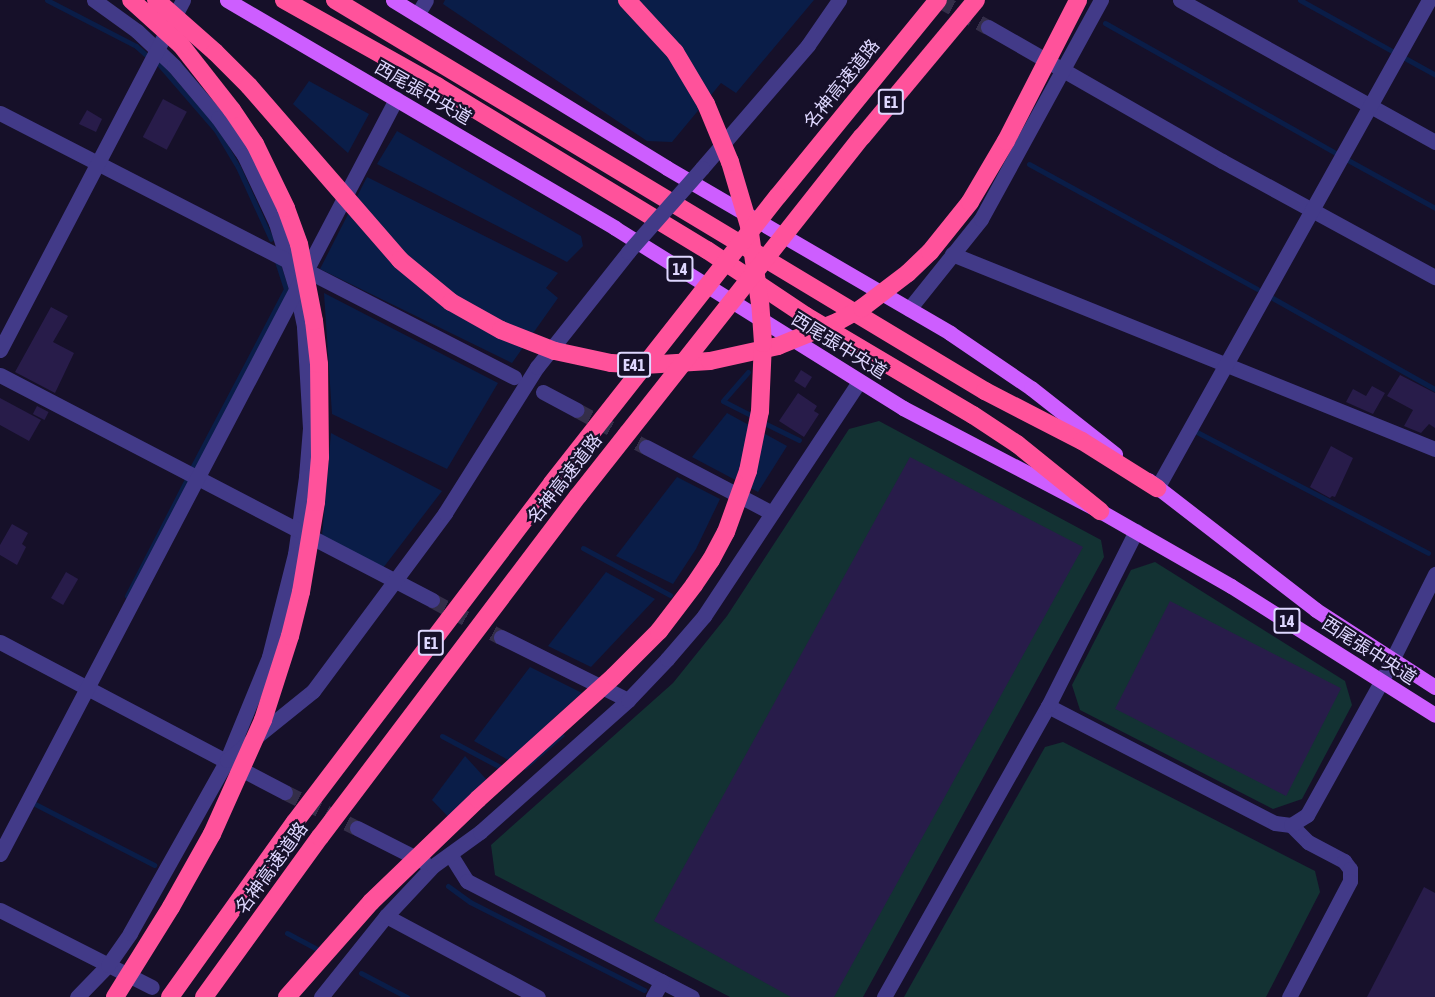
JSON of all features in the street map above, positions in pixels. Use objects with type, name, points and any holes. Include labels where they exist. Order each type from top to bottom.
[{"type":"highway","points":[[115,997],[171,908],[212,834],[263,720],[290,636],[301,592],[316,502],[320,456],[320,399],[314,321],[299,244],[285,208],[255,144],[232,110],[181,45],[131,0]]},
{"type":"highway","name":"E41","points":[[156,0],[215,52],[249,86],[400,260],[451,302],[501,330],[555,351],[611,363],[644,365],[710,361],[778,346],[837,322],[862,308],[908,273],[951,227],[987,173],[1078,0]]},
{"type":"highway","points":[[284,0],[437,86],[706,250],[833,333],[973,415],[1017,444],[1100,511]]},
{"type":"highway","points":[[335,0],[985,391],[1082,441],[1157,488]]},
{"type":"highway","points":[[287,997],[402,871],[638,653],[694,585],[726,532],[738,502],[754,444],[762,381],[760,304],[749,226],[730,162],[706,104],[675,52],[627,0]]},
{"type":"highway","name":"名神高速道路","points":[[170,997],[295,822],[552,483],[699,295],[938,0]]},
{"type":"highway","name":"名神高速道路","points":[[204,997],[347,800],[578,496],[862,137],[976,0]]},
{"type":"main road","name":"西尾張中央道","points":[[227,0],[615,228],[859,382],[947,432],[1100,511],[1231,586],[1435,715]]},
{"type":"main road","name":"西尾張中央道","points":[[393,0],[667,168],[909,309],[1031,388],[1316,610],[1435,687]]},
{"type":"street","points":[[77,997],[108,965],[130,933],[227,760],[269,657],[285,598],[298,530],[310,428],[304,327],[296,288],[272,215],[243,155],[199,94],[158,50],[94,0]]},
{"type":"street","points":[[0,350],[183,0]]},
{"type":"street","points":[[417,15],[426,0]]},
{"type":"street","points":[[227,760],[313,691],[396,582],[465,483],[537,367],[628,252],[808,45],[839,0]]},
{"type":"street","points":[[909,309],[981,219],[1004,181],[1101,0]]},
{"type":"street","points":[[1180,0],[1435,142]]},
{"type":"street","points":[[1157,488],[1428,3]]},
{"type":"street","points":[[988,27],[1435,277]]},
{"type":"street","points":[[0,854],[296,288],[308,271],[396,99]]},
{"type":"street","points":[[0,113],[514,377]]},
{"type":"street","points":[[952,254],[1435,449]]},
{"type":"street","points":[[308,271],[320,325],[327,422],[326,459],[316,540]]},
{"type":"street","points":[[0,375],[432,600]]},
{"type":"street","points":[[321,997],[386,916],[433,866],[480,832],[628,700],[704,616],[859,382]]},
{"type":"street","points":[[543,392],[578,410]]},
{"type":"street","points":[[646,447],[772,513]]},
{"type":"street","points":[[884,997],[1048,706],[1136,531]]},
{"type":"street","points":[[1291,825],[1307,815],[1381,682],[1435,574]]},
{"type":"street","points":[[501,637],[628,700]]},
{"type":"street","points":[[0,642],[285,792]]},
{"type":"street","points":[[1048,706],[1275,823],[1291,825],[1308,842],[1344,861],[1350,869],[1350,881],[1289,997]]},
{"type":"street","points":[[357,828],[433,866]]},
{"type":"street","points":[[450,854],[467,881],[692,997]]},
{"type":"street","points":[[0,910],[152,987]]},
{"type":"street","points":[[386,916],[538,997]]},
{"type":"street","points":[[653,997],[662,981]]},
{"type":"green space","points":[[879,421],[1101,540],[1104,557],[863,997],[730,997],[495,875],[491,845],[673,683],[727,616],[849,429]]},
{"type":"green space","points":[[1155,562],[1345,681],[1352,705],[1302,799],[1273,809],[1080,710],[1072,685],[1131,570]]},
{"type":"green space","points":[[1063,742],[1315,871],[1320,892],[1266,997],[904,997],[1045,747]]},
{"type":"water","points":[[445,0],[814,0],[736,93],[721,83],[672,142],[647,141],[443,4]]},
{"type":"water","points":[[309,81],[369,114],[348,153],[293,104]]},
{"type":"water","points":[[397,131],[581,236],[583,246],[567,262],[377,164]]},
{"type":"water","points":[[367,177],[558,273],[546,288],[558,298],[512,363],[320,269]]},
{"type":"water","points":[[324,293],[498,383],[447,469],[332,414]]},
{"type":"water","points":[[727,413],[787,446],[758,492],[692,457]]},
{"type":"water","points":[[331,433],[442,491],[383,568],[322,536]]},
{"type":"water","points":[[677,477],[720,499],[696,549],[673,584],[616,556]]},
{"type":"water","points":[[606,572],[655,599],[591,667],[548,646]]},
{"type":"water","points":[[530,667],[582,693],[552,720],[565,736],[526,770],[474,741]]},
{"type":"water","points":[[465,756],[496,790],[456,825],[432,800]]},
{"type":"building","points":[[163,99],[187,112],[167,150],[143,137]]},
{"type":"building","points":[[87,110],[102,119],[96,132],[79,124]]},
{"type":"building","points":[[51,307],[68,316],[53,342],[74,353],[55,393],[15,372]]},
{"type":"building","points":[[801,370],[812,377],[805,388],[794,381]]},
{"type":"building","points":[[1400,375],[1435,393],[1435,428],[1429,424],[1421,433],[1404,426],[1413,410],[1387,396]]},
{"type":"building","points":[[1372,386],[1385,393],[1373,414],[1346,402],[1353,389],[1366,396]]},
{"type":"building","points":[[798,393],[817,406],[814,411],[819,414],[804,437],[779,421]]},
{"type":"building","points":[[0,398],[41,420],[29,441],[0,425]]},
{"type":"building","points":[[37,406],[49,412],[44,420],[33,414]]},
{"type":"building","points":[[1331,446],[1353,458],[1335,497],[1330,498],[1310,487]]},
{"type":"building","points":[[910,457],[1083,547],[834,997],[791,997],[654,921]]},
{"type":"building","points":[[12,524],[28,533],[22,544],[26,547],[17,565],[0,555],[0,545]]},
{"type":"building","points":[[66,572],[78,579],[63,605],[51,598]]},
{"type":"building","points":[[1170,601],[1341,688],[1286,796],[1115,709]]},
{"type":"building","points":[[1424,887],[1435,893],[1435,997],[1367,997]]},
{"type":"waterway","points":[[47,0],[136,46],[146,55]]},
{"type":"waterway","points":[[1300,0],[1392,51]]},
{"type":"waterway","points":[[1105,23],[1336,153]]},
{"type":"waterway","points":[[1403,57],[1435,75]]},
{"type":"waterway","points":[[159,64],[216,130],[238,167],[271,239]]},
{"type":"waterway","points":[[1346,159],[1435,208]]},
{"type":"waterway","points":[[1029,164],[1257,289]]},
{"type":"waterway","points":[[192,468],[286,289],[277,261]]},
{"type":"waterway","points":[[1269,296],[1435,389]]},
{"type":"waterway","points":[[748,372],[723,401],[754,417]]},
{"type":"waterway","points":[[762,422],[799,440]]},
{"type":"waterway","points":[[1195,431],[1428,553]]},
{"type":"waterway","points":[[127,596],[186,481]]},
{"type":"waterway","points":[[583,548],[670,595]]},
{"type":"waterway","points":[[442,736],[502,768]]},
{"type":"waterway","points":[[35,804],[154,865]]},
{"type":"waterway","points":[[448,886],[470,902],[644,990]]},
{"type":"waterway","points":[[287,933],[317,949]]},
{"type":"waterway","points":[[361,973],[407,997]]},
{"type":"tunnel","points":[[939,0],[988,27]]},
{"type":"tunnel","points":[[577,410],[646,447]]},
{"type":"tunnel","points":[[432,600],[501,637]]},
{"type":"tunnel","points":[[285,792],[357,828]]}]
